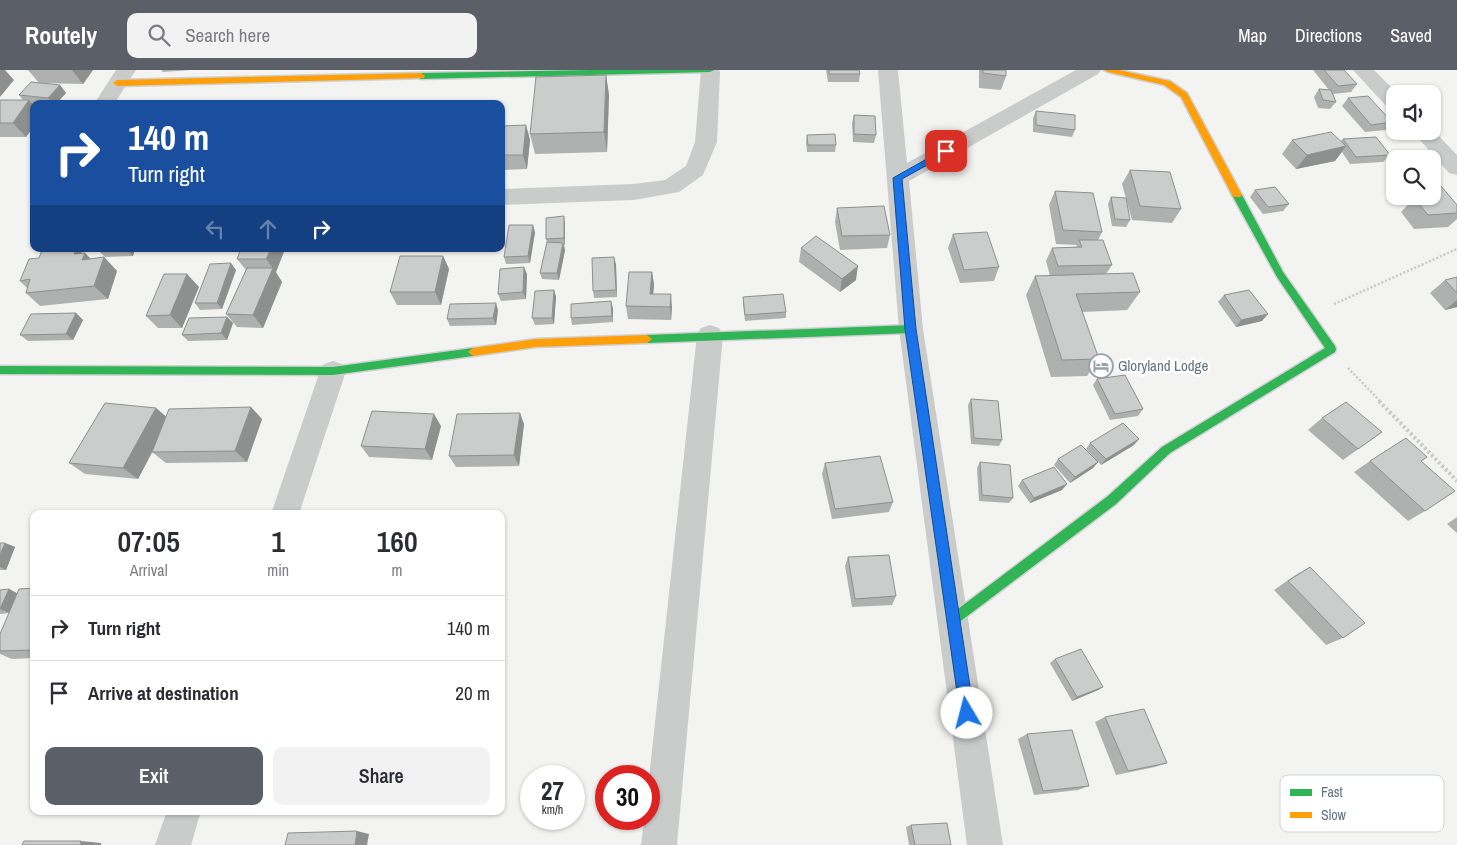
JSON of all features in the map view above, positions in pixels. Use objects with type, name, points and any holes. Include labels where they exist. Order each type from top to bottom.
[{"type":"street","points":[[888,70],[911,329],[985,845]]},
{"type":"street","points":[[897,178],[1091,70]]},
{"type":"street","points":[[954,619],[1104,506],[1166,450],[1331,349],[1280,274],[1184,96],[1167,83],[1108,70]]},
{"type":"street","points":[[1363,70],[1386,94]]},
{"type":"street","points":[[107,100],[122,76],[710,71],[706,142],[695,170],[671,187],[634,192],[505,197]]},
{"type":"street","points":[[1431,140],[1457,168]]},
{"type":"street","points":[[0,370],[333,371],[536,343],[710,335],[911,329]]},
{"type":"street","points":[[658,845],[710,335]]},
{"type":"street","points":[[286,510],[333,371]]},
{"type":"street","points":[[173,845],[183,815]]},
{"type":"path","points":[[1308,316],[1457,250]]},
{"type":"path","points":[[1331,349],[1457,481]]},
{"type":"building","points":[[829,70],[859,70],[860,74],[829,74]]},
{"type":"building","points":[[983,70],[1006,70],[1006,76],[983,73]]},
{"type":"building","points":[[1324,70],[1344,70],[1357,84],[1338,86]]},
{"type":"building","points":[[606,75],[604,132],[530,134],[536,77]]},
{"type":"building","points":[[31,82],[60,85],[48,98],[19,95]]},
{"type":"building","points":[[1319,89],[1331,90],[1336,102],[1323,100]]},
{"type":"building","points":[[1368,96],[1386,116],[1386,123],[1371,125],[1348,98]]},
{"type":"building","points":[[0,100],[29,100],[13,123],[0,123]]},
{"type":"building","points":[[1036,111],[1075,115],[1075,130],[1036,125]]},
{"type":"building","points":[[854,115],[875,116],[876,135],[854,134]]},
{"type":"building","points":[[526,125],[523,155],[505,155],[505,126]]},
{"type":"building","points":[[1331,132],[1346,146],[1307,155],[1292,140]]},
{"type":"building","points":[[835,134],[836,145],[808,145],[807,135]]},
{"type":"building","points":[[1376,137],[1386,150],[1386,155],[1356,157],[1343,139]]},
{"type":"building","points":[[1130,170],[1170,172],[1181,209],[1140,206]]},
{"type":"building","points":[[1441,186],[1457,205],[1457,213],[1428,215],[1420,205],[1441,205]]},
{"type":"building","points":[[1275,187],[1289,204],[1268,207],[1255,190]]},
{"type":"building","points":[[1055,191],[1093,193],[1102,232],[1063,230]]},
{"type":"building","points":[[1111,197],[1126,198],[1130,220],[1115,219]]},
{"type":"building","points":[[884,206],[890,235],[842,236],[837,208]]},
{"type":"building","points":[[564,216],[564,238],[546,239],[546,218]]},
{"type":"building","points":[[509,225],[533,225],[528,256],[504,257]]},
{"type":"building","points":[[987,232],[999,267],[964,270],[953,234]]},
{"type":"building","points":[[816,236],[858,266],[842,279],[801,248]]},
{"type":"building","points":[[1079,240],[1103,240],[1112,265],[1058,266],[1052,248],[1082,247]]},
{"type":"building","points":[[547,242],[563,243],[557,273],[540,273]]},
{"type":"building","points":[[41,252],[85,253],[82,260],[104,257],[94,286],[26,293],[30,279],[20,281],[29,259],[39,258]]},
{"type":"building","points":[[240,252],[270,252],[266,259],[237,259]]},
{"type":"building","points":[[400,256],[443,256],[435,292],[390,292]]},
{"type":"building","points":[[614,257],[616,290],[593,291],[592,258]]},
{"type":"building","points":[[231,263],[217,303],[195,303],[210,264]]},
{"type":"building","points":[[524,267],[523,292],[498,294],[500,269]]},
{"type":"building","points":[[247,268],[273,268],[253,315],[226,314]]},
{"type":"building","points":[[629,272],[652,272],[650,294],[671,294],[670,307],[626,306]]},
{"type":"building","points":[[1133,273],[1140,292],[1076,294],[1099,359],[1062,360],[1035,276]]},
{"type":"building","points":[[164,274],[187,274],[170,315],[146,316]]},
{"type":"building","points":[[1457,277],[1457,293],[1445,280]]},
{"type":"building","points":[[554,290],[552,318],[532,318],[535,291]]},
{"type":"building","points":[[1249,290],[1268,314],[1241,320],[1224,295]]},
{"type":"building","points":[[783,294],[786,312],[745,315],[743,297]]},
{"type":"building","points":[[611,301],[612,316],[571,318],[571,304]]},
{"type":"building","points":[[496,303],[493,318],[447,319],[450,304]]},
{"type":"building","points":[[76,313],[66,334],[20,335],[31,314]]},
{"type":"building","points":[[227,317],[221,333],[182,335],[189,318]]},
{"type":"building","points":[[1125,375],[1143,409],[1115,414],[1097,379]]},
{"type":"building","points":[[971,399],[998,401],[1002,440],[974,438]]},
{"type":"building","points":[[1346,402],[1382,432],[1358,449],[1322,418]]},
{"type":"building","points":[[105,403],[156,408],[123,468],[69,463]]},
{"type":"building","points":[[251,407],[235,451],[152,452],[169,409]]},
{"type":"building","points":[[372,411],[434,414],[425,449],[361,446]]},
{"type":"building","points":[[520,413],[514,455],[449,456],[457,414]]},
{"type":"building","points":[[1123,423],[1139,439],[1106,459],[1090,443]]},
{"type":"building","points":[[1406,438],[1427,457],[1421,461],[1455,491],[1425,511],[1370,461]]},
{"type":"building","points":[[1081,445],[1098,462],[1075,477],[1058,459]]},
{"type":"building","points":[[880,456],[893,502],[835,509],[825,463]]},
{"type":"building","points":[[980,462],[1010,465],[1013,498],[982,495]]},
{"type":"building","points":[[1054,467],[1067,484],[1034,498],[1022,480]]},
{"type":"building","points":[[0,543],[5,543],[0,555]]},
{"type":"building","points":[[889,555],[896,596],[855,599],[848,557]]},
{"type":"building","points":[[1310,567],[1365,623],[1343,638],[1288,581]]},
{"type":"building","points":[[30,588],[30,650],[0,651],[0,634],[19,589]]},
{"type":"building","points":[[9,589],[0,609],[0,590]]},
{"type":"building","points":[[1081,649],[1103,687],[1077,697],[1055,659]]},
{"type":"building","points":[[1144,709],[1167,763],[1128,771],[1105,717]]},
{"type":"building","points":[[1072,730],[1089,786],[1043,791],[1027,734]]},
{"type":"building","points":[[947,823],[951,845],[915,845],[911,825]]},
{"type":"building","points":[[357,831],[355,845],[285,845],[288,833]]},
{"type":"building","points":[[24,841],[81,841],[80,845],[22,845]]},
{"type":"traffic: fast","points":[[421,76],[710,70]]},
{"type":"traffic: fast","points":[[954,619],[1112,500],[1166,450],[1331,349],[1280,274],[1237,195]]},
{"type":"traffic: fast","points":[[647,339],[911,329]]},
{"type":"traffic: fast","points":[[0,370],[333,371],[473,352]]},
{"type":"traffic: slow","points":[[1108,70],[1167,83],[1184,95],[1237,195]]},
{"type":"traffic: slow","points":[[117,83],[421,76]]},
{"type":"traffic: slow","points":[[473,352],[536,343],[647,339]]},
{"type":"place","name":"Gloryland Lodge","points":[[1101,366]]},
{"type":"route","points":[[946,151],[897,178],[911,329],[967,713]]}]
